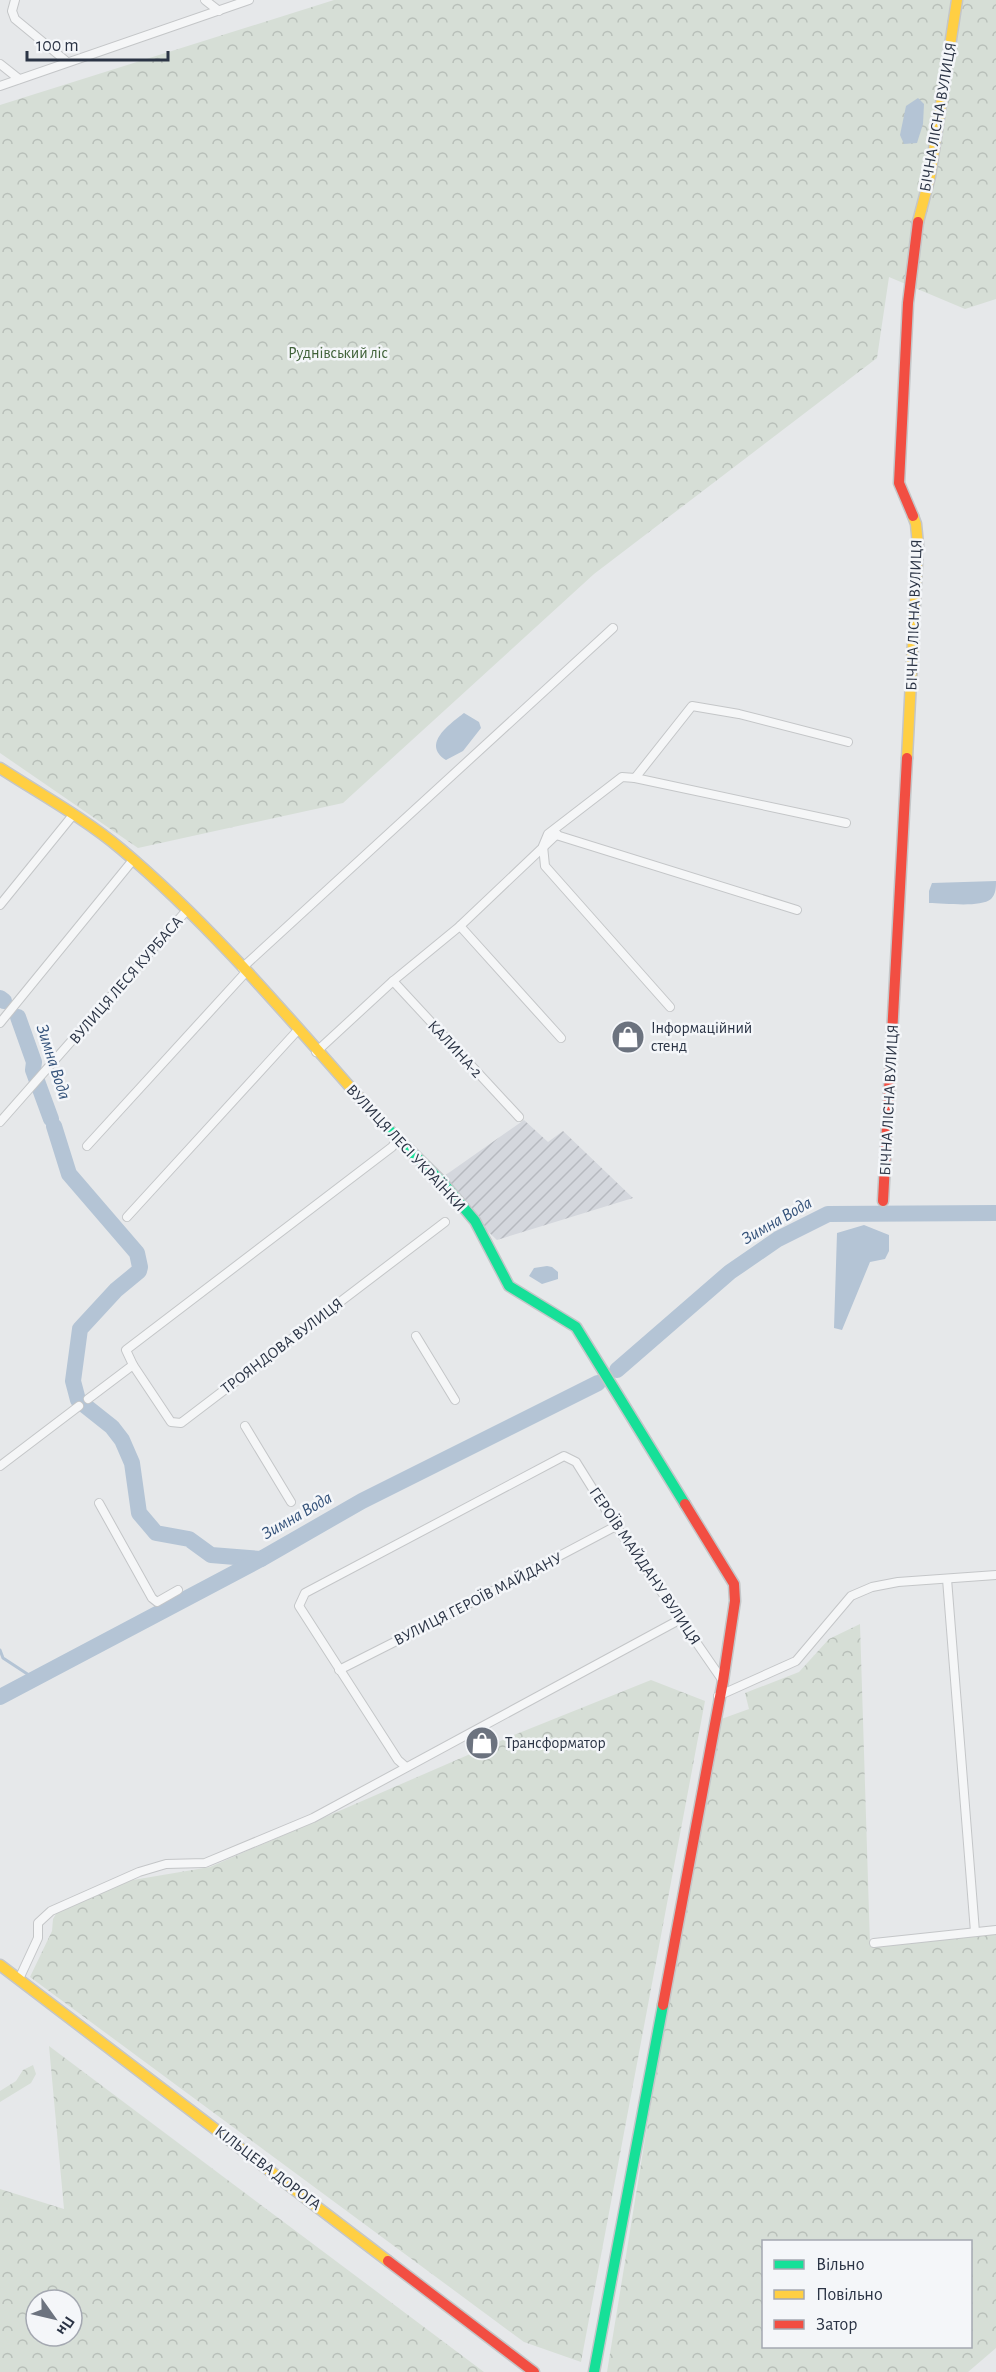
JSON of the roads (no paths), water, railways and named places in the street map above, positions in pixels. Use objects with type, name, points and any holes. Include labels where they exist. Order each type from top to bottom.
[{"type":"main road","name":"БІЧНА ЛІСНА ВУЛИЦЯ","points":[[883,1201],[918,545],[916,524],[899,483],[908,303],[916,228],[930,176],[957,0]]},
{"type":"main road","name":"ВУЛИЦЯ ЛЕСІ УКРАЇНКИ","points":[[0,768],[73,815],[133,860],[187,910],[397,1140],[443,1183],[475,1221],[509,1286],[576,1327],[734,1584],[735,1601],[723,1681],[718,1696],[594,2372]]},
{"type":"main road","name":"КІЛЬЦЕВА ДОРОГА","points":[[0,1965],[534,2372]]},
{"type":"street","points":[[15,0],[12,11],[15,19],[66,61]]},
{"type":"street","points":[[205,0],[219,11]]},
{"type":"street","points":[[0,86],[66,61],[249,0]]},
{"type":"street","points":[[0,64],[19,79]]},
{"type":"street","points":[[87,1146],[244,970],[613,628]]},
{"type":"street","points":[[635,778],[692,706],[740,714],[848,742]]},
{"type":"street","points":[[316,1052],[393,981],[460,926],[553,834],[622,777],[846,823]]},
{"type":"street","points":[[0,905],[73,815]]},
{"type":"street","points":[[553,834],[796,910]]},
{"type":"street","points":[[543,846],[545,866],[670,1007]]},
{"type":"street","points":[[0,1023],[133,860]]},
{"type":"street","name":"ВУЛИЦЯ ЛЕСЯ КУРБАСА","points":[[0,1122],[187,910]]},
{"type":"street","points":[[460,926],[561,1038]]},
{"type":"street","name":"КАЛИНА-2","points":[[393,981],[519,1117]]},
{"type":"street","points":[[127,1217],[297,1032]]},
{"type":"street","points":[[88,1399],[133,1365],[126,1350],[392,1147],[397,1140]]},
{"type":"street","name":"ТРОЯНДОВА ВУЛИЦЯ","points":[[133,1365],[171,1422],[181,1423],[445,1222]]},
{"type":"street","points":[[416,1336],[455,1400]]},
{"type":"street","points":[[0,1466],[79,1406]]},
{"type":"street","points":[[245,1426],[291,1502]]},
{"type":"street","name":"ГЕРОЇВ МАЙДАНУ ВУЛИЦЯ","points":[[339,1670],[299,1606],[304,1593],[564,1456],[576,1462],[616,1526],[723,1681]]},
{"type":"street","points":[[99,1503],[152,1599],[157,1602],[178,1590]]},
{"type":"street","name":"ВУЛИЦЯ ГЕРОЇВ МАЙДАНУ","points":[[339,1670],[616,1526]]},
{"type":"street","points":[[718,1696],[796,1661],[851,1596],[872,1587],[898,1582],[996,1575]]},
{"type":"street","points":[[947,1579],[975,1932]]},
{"type":"street","points":[[19,1979],[38,1938],[38,1923],[51,1911],[139,1872],[166,1864],[205,1863],[313,1818],[680,1620]]},
{"type":"street","points":[[339,1670],[398,1760],[406,1767]]},
{"type":"street","points":[[874,1943],[996,1930]]},
{"type":"water","points":[[918,98],[924,104],[923,124],[917,143],[904,144],[900,135],[906,106]]},
{"type":"water","points":[[464,713],[479,722],[481,728],[463,751],[446,760],[439,754],[436,747],[437,741],[446,728]]},
{"type":"water","points":[[996,881],[994,895],[986,902],[929,903],[932,883]]},
{"type":"water","points":[[864,1225],[889,1235],[889,1251],[885,1259],[870,1262],[842,1330],[834,1328],[837,1233]]},
{"type":"water","points":[[547,1266],[558,1272],[558,1279],[542,1284],[529,1276],[534,1268]]},
{"type":"waterway","name":"Зимна Вода","points":[[0,998],[4,1001]]},
{"type":"waterway","name":"Зимна Вода","points":[[18,1017],[34,1062],[33,1070],[51,1119]]},
{"type":"waterway","name":"Зимна Вода","points":[[54,1126],[69,1174],[137,1253],[139,1271],[116,1290],[80,1329],[73,1381],[78,1400],[112,1427],[122,1440],[132,1463],[139,1513],[156,1533],[189,1539],[211,1555],[261,1559],[362,1501],[598,1383]]},
{"type":"waterway","name":"Зимна Вода","points":[[617,1370],[730,1272],[778,1239],[828,1214],[996,1213]]},
{"type":"waterway","points":[[0,1697],[261,1559]]},
{"type":"waterway","points":[[0,1650],[3,1658],[35,1679]]},
{"type":"place","name":"Інформаційний стенд","points":[[628,1037]]},
{"type":"place","name":"Трансформатор","points":[[482,1743]]},
{"type":"park label","name":"Руднівський ліс","points":[[338,353]]}]
